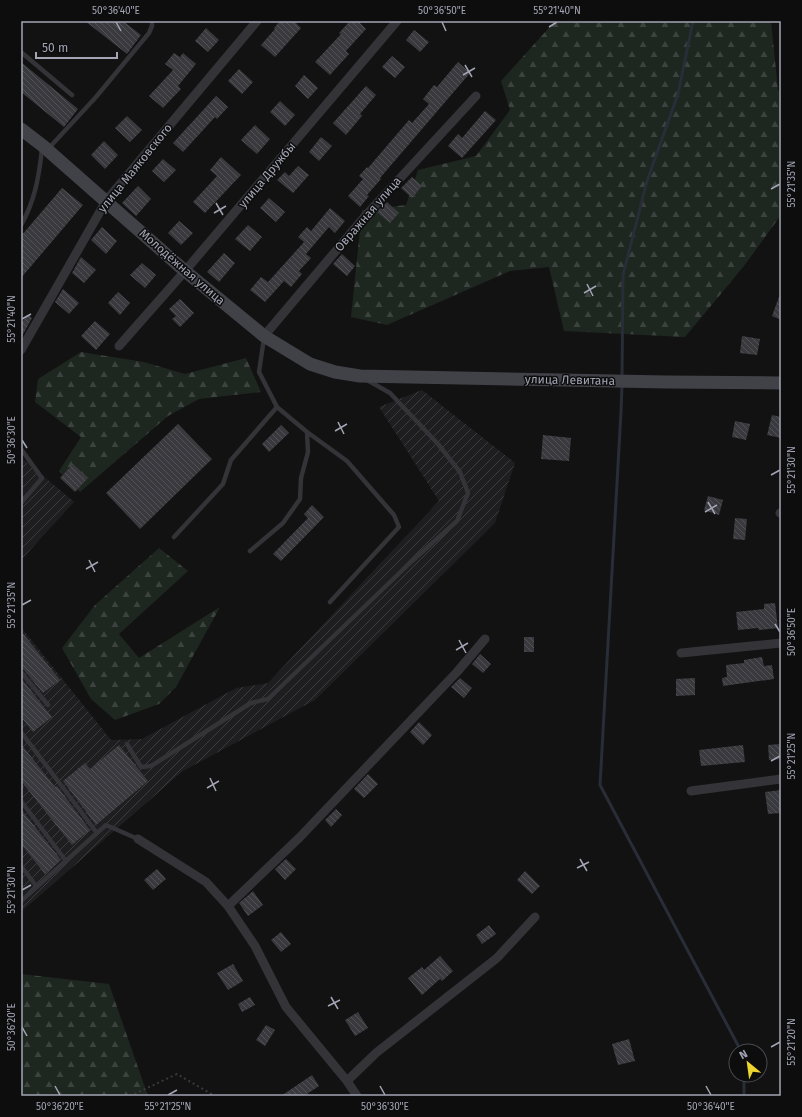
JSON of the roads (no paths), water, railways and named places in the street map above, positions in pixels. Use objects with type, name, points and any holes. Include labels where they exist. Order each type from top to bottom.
[{"type":"main road","name":"Молодёжная улица","points":[[21,129],[45,148],[185,271],[264,336],[310,364],[335,372],[360,376]]},
{"type":"main road","name":"улица Левитана","points":[[360,376],[586,381],[781,383]]},
{"type":"street","name":"улица Маяковского","points":[[21,350],[106,201],[257,21]]},
{"type":"street","name":"улица Дружбы","points":[[119,346],[185,271],[397,21]]},
{"type":"street","name":"Овражная улица","points":[[264,336],[367,214],[476,96]]},
{"type":"street","points":[[228,906],[300,838],[457,672],[485,639]]},
{"type":"street","points":[[681,653],[781,643]]},
{"type":"street","points":[[691,790],[781,779]]},
{"type":"street","points":[[138,839],[206,882],[228,906],[255,946],[286,1007],[347,1081],[357,1096]]},
{"type":"street","points":[[347,1081],[376,1053],[497,958],[535,917]]},
{"type":"lane","points":[[21,225],[32,204],[45,148],[96,97],[149,33],[152,26],[152,21]]},
{"type":"lane","points":[[21,52],[72,95]]},
{"type":"lane","points":[[264,336],[259,372],[277,407],[307,432],[347,461],[394,516],[400,527],[330,602]]},
{"type":"lane","points":[[127,744],[141,767],[151,766],[251,703],[268,699],[411,562],[457,521],[468,493],[460,472],[438,444],[390,392],[360,376]]},
{"type":"lane","points":[[174,538],[223,484],[231,460],[277,407]]},
{"type":"lane","points":[[250,551],[283,523],[300,499],[301,478],[308,452],[307,432]]},
{"type":"lane","points":[[21,449],[42,478],[21,503]]},
{"type":"lane","points":[[21,672],[48,705]]},
{"type":"lane","points":[[21,732],[97,833]]},
{"type":"lane","points":[[21,800],[66,861]]},
{"type":"lane","points":[[21,901],[106,825],[138,839]]},
{"type":"lane","points":[[21,866],[37,887]]},
{"type":"waterway","points":[[622,377],[623,275],[647,181],[678,94],[693,21]]},
{"type":"waterway","points":[[622,385],[600,785],[737,1043]]},
{"type":"waterway","points":[[744,1083],[744,1096]]}]
